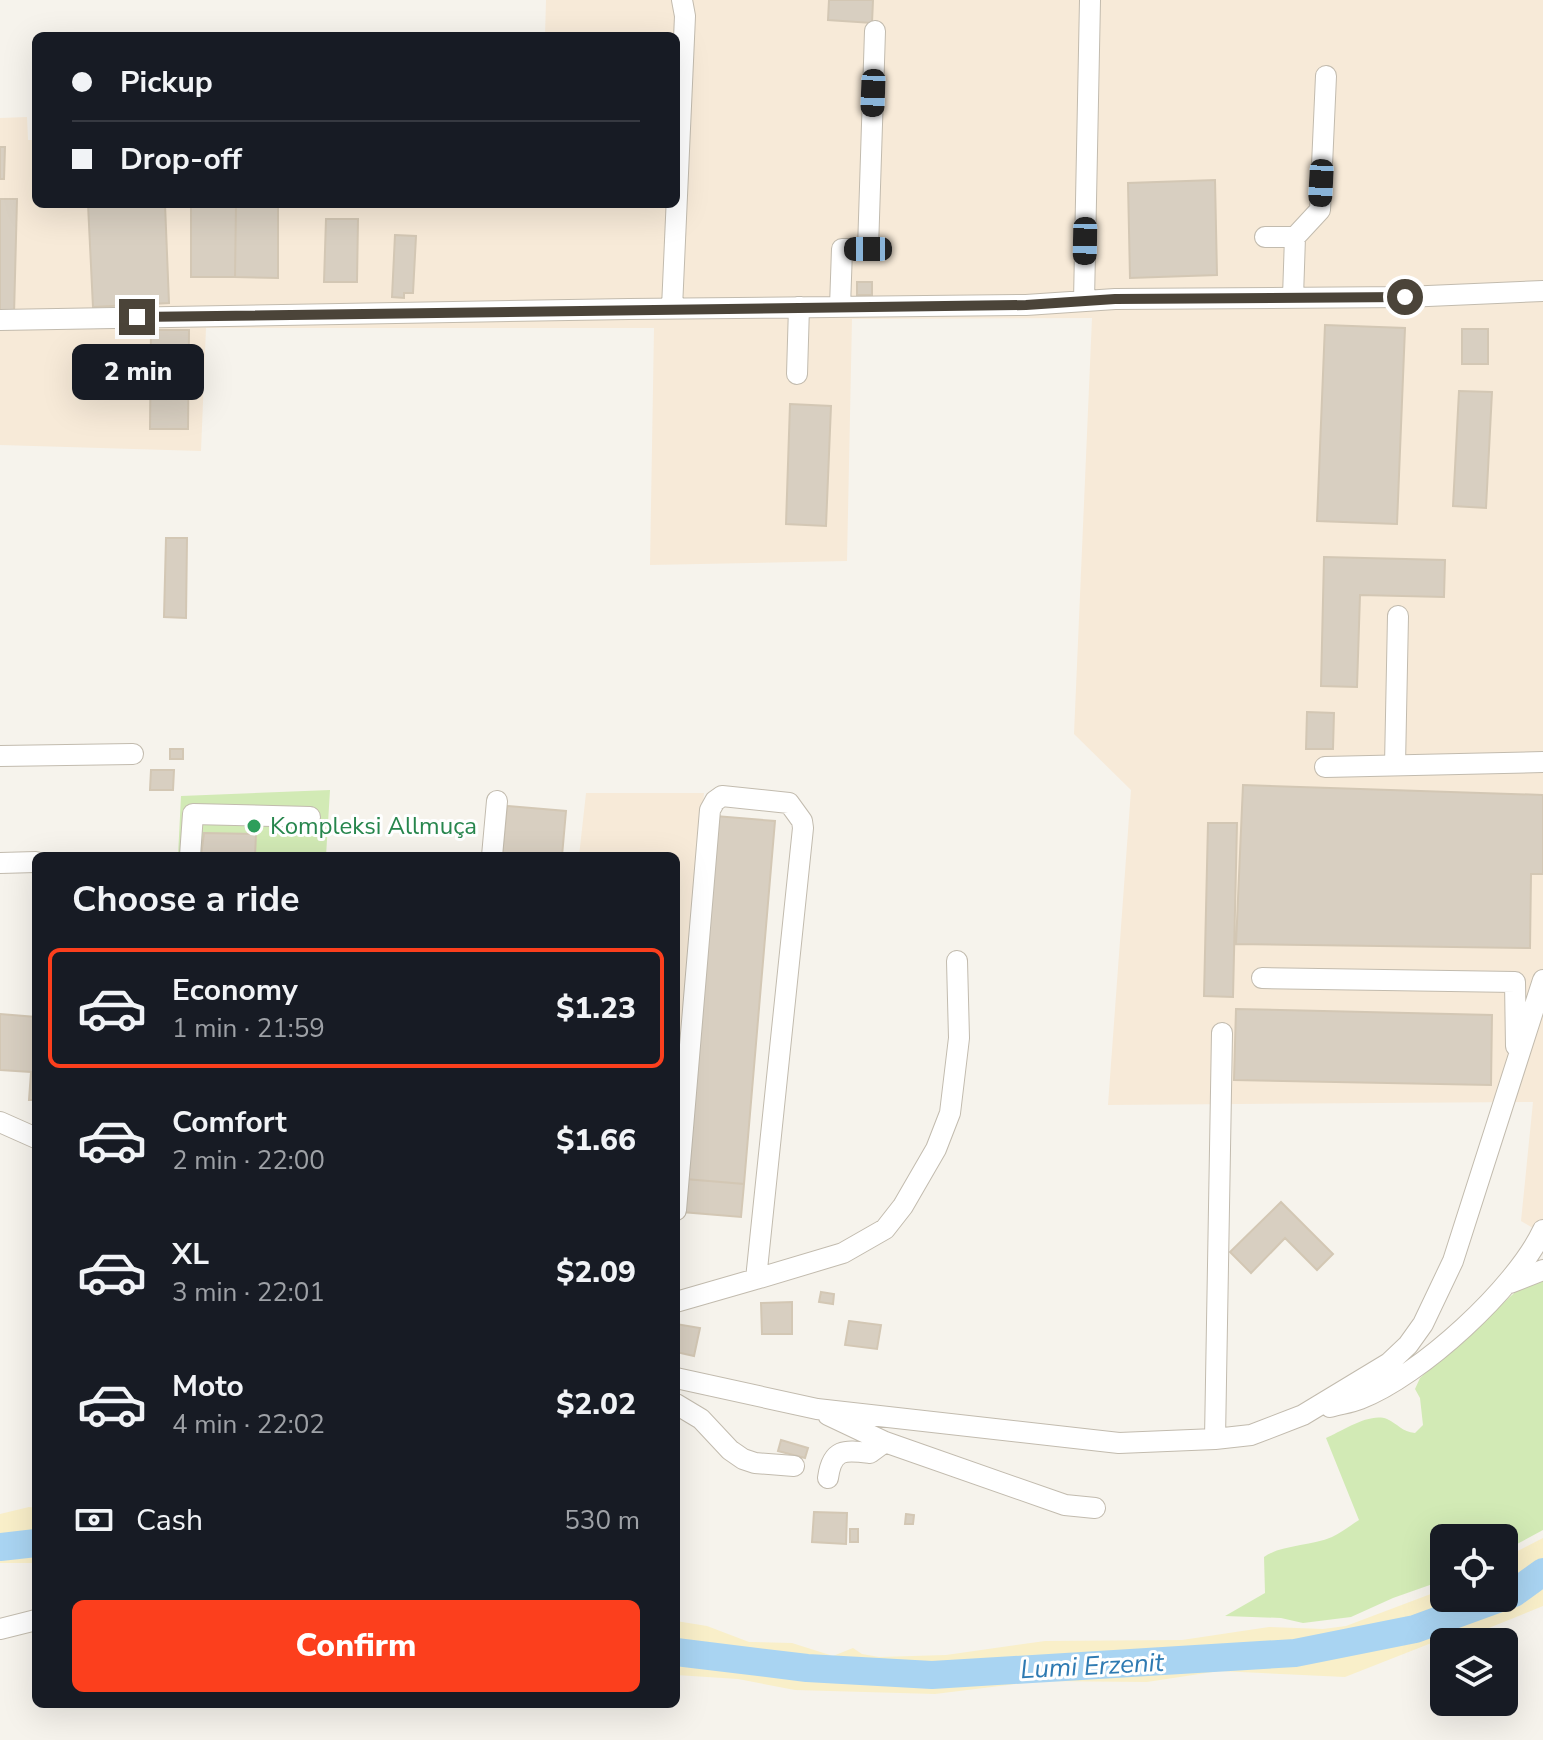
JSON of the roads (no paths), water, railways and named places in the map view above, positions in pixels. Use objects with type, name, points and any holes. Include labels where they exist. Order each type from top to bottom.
[{"type":"street","points":[[680,128],[685,16],[682,0]]},
{"type":"street","points":[[1084,301],[1090,0]]},
{"type":"street","points":[[840,307],[842,249],[868,249],[875,31]]},
{"type":"street","points":[[1293,297],[1295,237],[1320,210],[1326,76]]},
{"type":"street","points":[[672,308],[676,208]]},
{"type":"street","points":[[1265,237],[1295,237]]},
{"type":"street","points":[[0,320],[1026,305],[1084,301],[1405,297],[1543,291]]},
{"type":"street","points":[[797,374],[799,307]]},
{"type":"street","points":[[1395,765],[1398,616]]},
{"type":"street","points":[[0,756],[133,754]]},
{"type":"street","points":[[1325,767],[1543,762]]},
{"type":"street","points":[[680,1163],[710,810],[722,796],[789,803],[802,821],[803,828],[756,1279]]},
{"type":"street","points":[[492,852],[497,801]]},
{"type":"street","points":[[190,852],[193,814],[310,817]]},
{"type":"street","points":[[0,863],[32,862]]},
{"type":"street","points":[[680,1301],[843,1253],[885,1229],[903,1206],[936,1149],[950,1113],[959,1038],[957,961]]},
{"type":"street","points":[[1262,978],[1515,982],[1516,1066]]},
{"type":"street","points":[[1303,1415],[1389,1363],[1408,1345],[1423,1324],[1453,1261],[1543,980]]},
{"type":"street","points":[[1215,1439],[1222,1033]]},
{"type":"street","points":[[0,1122],[32,1136]]},
{"type":"street","points":[[680,1379],[817,1409],[1119,1443],[1251,1435],[1303,1415],[1360,1399],[1423,1361],[1508,1284],[1543,1230]]},
{"type":"street","points":[[1508,1284],[1543,1270]]},
{"type":"street","points":[[680,1406],[701,1419],[730,1450],[743,1459],[794,1466]]},
{"type":"street","points":[[817,1409],[885,1442],[1065,1505],[1095,1508]]},
{"type":"street","points":[[828,1478],[830,1463],[841,1453],[850,1450],[870,1453],[885,1442]]},
{"type":"street","points":[[0,1629],[32,1621]]},
{"type":"waterway","name":"Lumi Erzenit","points":[[0,1547],[32,1543]]},
{"type":"waterway","name":"Lumi Erzenit","points":[[1518,1590],[1543,1572]]},
{"type":"waterway","name":"Lumi Erzenit","points":[[680,1652],[807,1668],[932,1675],[1295,1653],[1415,1629],[1462,1612]]},
{"type":"place","name":"Kompleksi Allmuça","points":[[254,826]]}]
